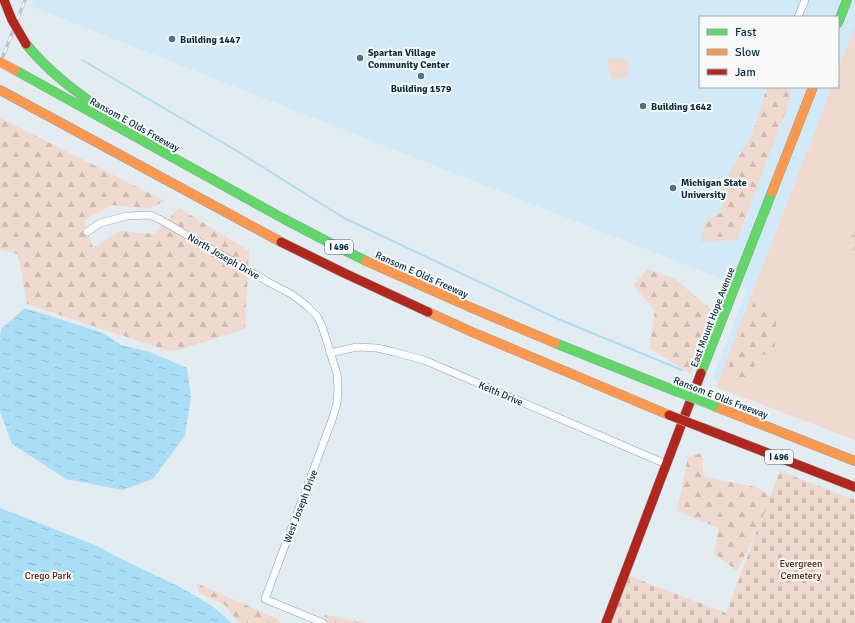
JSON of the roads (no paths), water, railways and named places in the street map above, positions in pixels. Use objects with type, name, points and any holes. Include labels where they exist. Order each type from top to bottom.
[{"type":"main road","points":[[4,0],[12,20],[26,44],[46,67],[62,82],[160,151]]},
{"type":"main road","points":[[839,20],[847,0]]},
{"type":"main road","name":"Ransom E Olds Freeway","points":[[0,62],[313,234],[389,272],[531,334],[855,461]]},
{"type":"main road","name":"East Mount Hope Avenue","points":[[606,623],[666,464],[813,88]]},
{"type":"main road","name":"I 496","points":[[3,91],[271,237],[344,274],[472,332],[669,415],[855,487]]},
{"type":"street","points":[[798,16],[805,0]]},
{"type":"street","name":"North Joseph Drive","points":[[87,232],[100,223],[127,216],[150,215],[161,220],[293,295],[307,306],[317,316],[322,326],[330,353]]},
{"type":"street","name":"Keith Drive","points":[[330,353],[357,347],[377,348],[424,360],[666,464]]},
{"type":"street","name":"West Joseph Drive","points":[[323,623],[265,599],[337,403],[337,374],[330,353]]},
{"type":"water","points":[[25,308],[103,333],[121,345],[150,352],[187,368],[191,398],[185,435],[153,479],[122,490],[66,479],[12,444],[0,411],[0,335],[2,328]]},
{"type":"water","name":"Crego Park","points":[[0,508],[95,545],[180,587],[212,606],[232,623],[0,623]]},
{"type":"waterway","points":[[82,60],[237,151],[344,218],[558,319],[682,370]]},
{"type":"railway","points":[[0,64],[25,0]]},
{"type":"place","name":"Building 1447","points":[[172,39]]},
{"type":"place","name":"Spartan Village Community Center","points":[[360,58]]},
{"type":"place","name":"Building 1579","points":[[421,76]]},
{"type":"place","name":"Building 1642","points":[[643,106]]},
{"type":"place","name":"Michigan State University","points":[[673,188]]},
{"type":"park label","name":"Evergreen Cemetery","points":[[801,568]]}]
